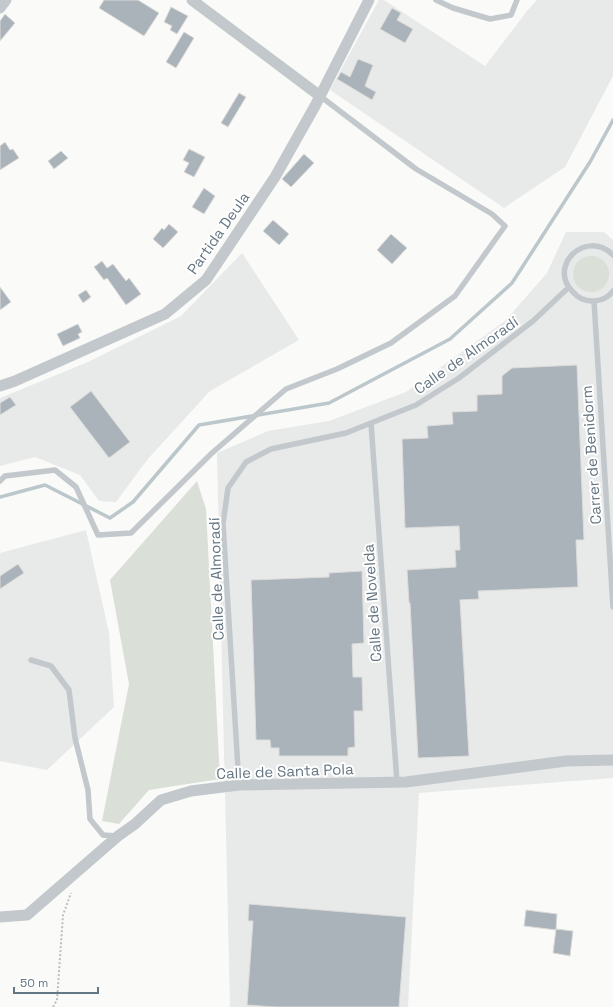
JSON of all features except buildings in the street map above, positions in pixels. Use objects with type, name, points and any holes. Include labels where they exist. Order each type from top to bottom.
[{"type":"street","points":[[0,8],[6,0]]},
{"type":"street","points":[[192,0],[320,96]]},
{"type":"street","name":"Partida Deula","points":[[0,386],[15,381],[165,314],[206,280],[275,176],[320,96],[369,0]]},
{"type":"street","name":"Calle de Santa Pola","points":[[0,917],[27,915],[118,836],[135,824],[161,800],[191,791],[238,785],[397,782],[499,771],[566,761],[613,760]]},
{"type":"lane","points":[[436,0],[453,8],[490,19],[511,14],[517,0]]},
{"type":"lane","points":[[0,481],[4,476],[55,470],[76,487],[98,534],[131,533],[212,453],[286,389],[337,369],[391,343],[455,296],[505,226],[492,214],[416,169],[320,96]]},
{"type":"lane","points":[[613,255],[600,246],[592,245],[583,247],[570,256],[566,265],[565,278],[568,288],[578,297],[587,301],[603,299],[610,295],[613,291]]},
{"type":"lane","name":"Calle de Almoradí","points":[[238,785],[224,524],[228,488],[246,462],[271,449],[346,433],[416,404],[459,378],[533,321],[568,288]]},
{"type":"lane","name":"Carrer de Benidorm","points":[[594,301],[613,607]]},
{"type":"lane","name":"Calle de Novelda","points":[[371,423],[397,782]]},
{"type":"lane","points":[[32,660],[51,666],[69,690],[75,738],[88,790],[90,819],[103,835],[118,836]]},
{"type":"path","points":[[53,1007],[57,1000],[63,915],[78,870]]},
{"type":"shaded area","points":[[379,0],[384,0],[485,66],[537,0],[613,0],[613,76],[565,167],[504,208],[330,90]]},
{"type":"shaded area","points":[[566,232],[604,232],[613,240],[613,778],[419,793],[408,1007],[230,1007],[217,453],[268,431],[329,421],[406,392],[505,321],[547,273]]},
{"type":"shaded area","points":[[242,253],[299,340],[210,391],[147,460],[116,502],[99,501],[80,475],[35,457],[0,466],[0,398],[88,362],[181,316]]},
{"type":"shaded area","points":[[595,256],[604,261],[608,267],[608,281],[604,287],[595,292],[587,292],[578,287],[574,281],[573,270],[578,261],[584,257]]},
{"type":"shaded area","points":[[197,481],[206,509],[220,779],[149,790],[119,824],[102,821],[129,684],[110,580]]},
{"type":"shaded area","points":[[86,530],[109,633],[114,707],[47,770],[0,761],[0,553]]},
{"type":"waterway","points":[[0,497],[45,485],[110,518],[133,502],[199,425],[329,403],[450,339],[512,283],[590,162],[613,120]]}]
